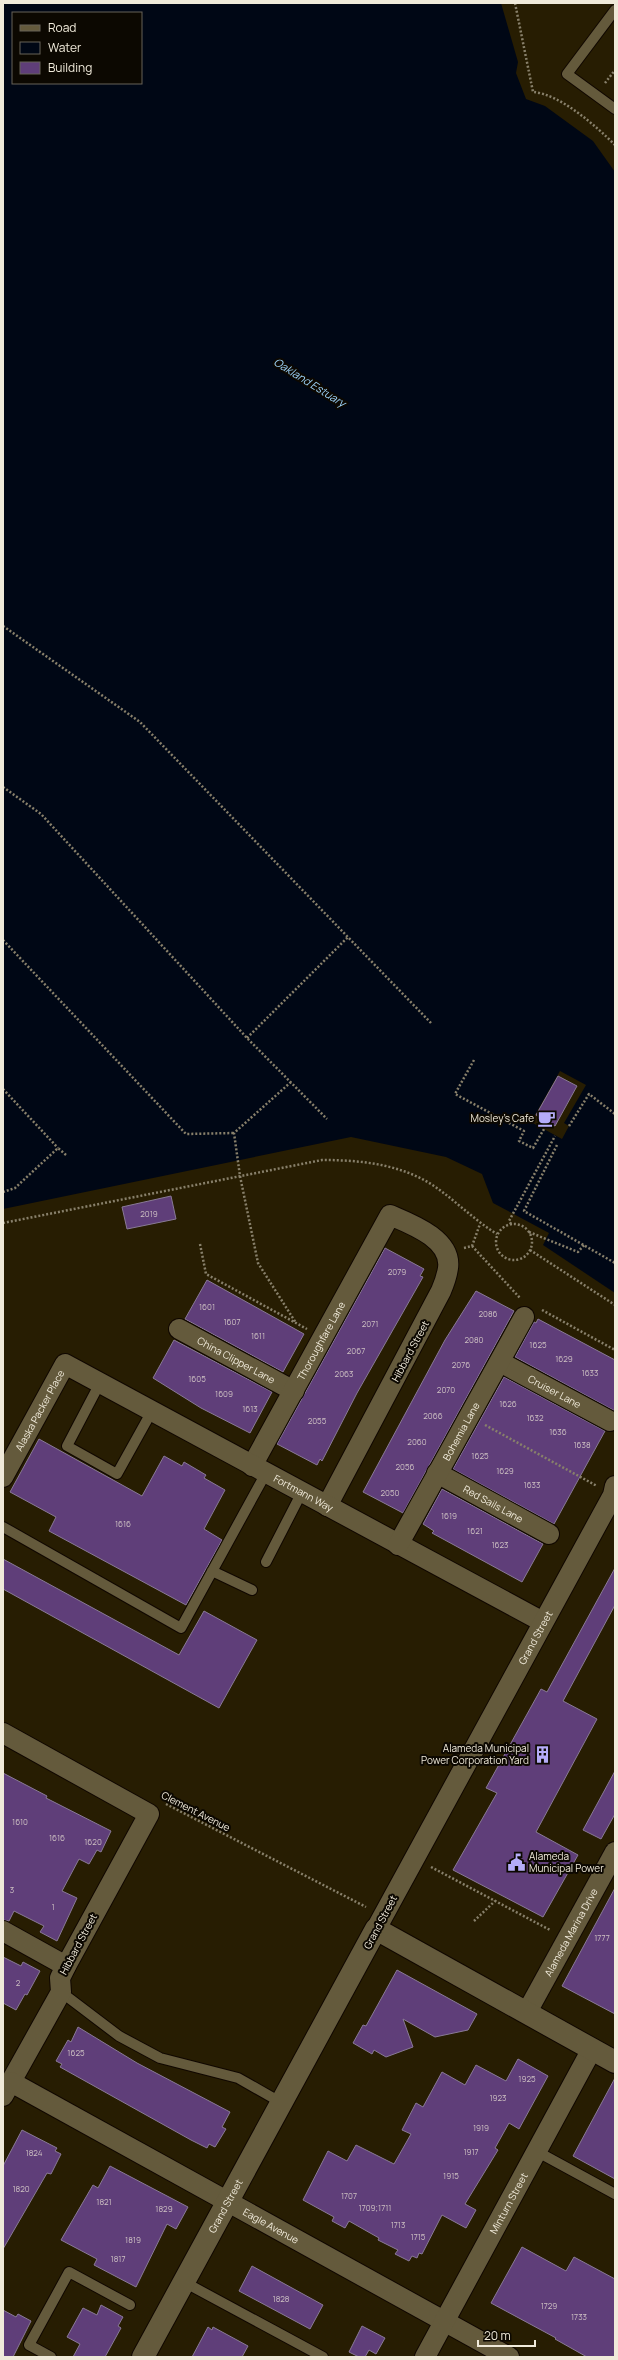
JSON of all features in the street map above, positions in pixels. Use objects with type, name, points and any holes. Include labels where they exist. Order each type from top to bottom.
[{"type":"street","name":"Thoroughfare Lane","points":[[259,1470],[294,1391],[390,1215],[413,1225],[434,1238],[447,1253]]},
{"type":"street","name":"Hibbard Street","points":[[327,1506],[441,1291],[449,1267],[447,1253]]},
{"type":"street","name":"Bohemia Lane","points":[[398,1545],[524,1317]]},
{"type":"street","name":"China Clipper Lane","points":[[179,1329],[294,1391]]},
{"type":"street","name":"Cruiser Lane","points":[[500,1362],[610,1421]]},
{"type":"street","name":"Fortmann Way","points":[[65,1364],[543,1622]]},
{"type":"street","name":"Alaska Packer Place","points":[[3,1478],[65,1364]]},
{"type":"street","name":"Red Sails Lane","points":[[437,1473],[549,1534]]},
{"type":"street","name":"Grand Street","points":[[143,2357],[614,1490]]},
{"type":"street","points":[[3,1733],[157,1809]]},
{"type":"street","name":"Hibbard Street","points":[[7,2089],[61,1992],[60,1978],[66,1966],[157,1809]]},
{"type":"street","name":"Alameda Marina Drive","points":[[527,2012],[615,1852]]},
{"type":"street","points":[[380,1923],[527,2012],[615,2062]]},
{"type":"street","points":[[3,1931],[66,1966]]},
{"type":"street","name":"Minturn Street","points":[[425,2357],[592,2049]]},
{"type":"street","name":"Eagle Avenue","points":[[7,2089],[228,2201],[510,2357]]},
{"type":"lane","points":[[615,10],[567,74],[615,109]]},
{"type":"lane","points":[[100,1383],[67,1446],[117,1474],[152,1411]]},
{"type":"lane","points":[[3,1527],[181,1628],[212,1571],[259,1470]]},
{"type":"lane","points":[[266,1562],[302,1492]]},
{"type":"lane","points":[[212,1571],[252,1590]]},
{"type":"lane","points":[[61,1992],[119,2036],[160,2058],[238,2078],[282,2103]]},
{"type":"lane","points":[[536,2151],[615,2194]]},
{"type":"lane","points":[[52,2357],[29,2345],[69,2272],[130,2305]]},
{"type":"lane","points":[[184,2282],[323,2357]]},
{"type":"path","points":[[515,3],[533,92],[544,93],[561,102],[601,131],[615,145]]},
{"type":"path","points":[[601,79],[606,83],[615,70]]},
{"type":"path","points":[[3,626],[140,722],[431,1023]]},
{"type":"path","points":[[3,787],[42,814],[247,1038],[327,1119]]},
{"type":"path","points":[[247,1038],[348,937]]},
{"type":"path","points":[[3,940],[186,1134],[234,1133],[291,1082]]},
{"type":"path","points":[[474,1060],[455,1094],[524,1131],[519,1141],[533,1148],[544,1129]]},
{"type":"path","points":[[3,1089],[66,1155]]},
{"type":"path","points":[[569,1126],[589,1094],[615,1114]]},
{"type":"path","points":[[234,1133],[240,1176],[258,1263],[296,1323]]},
{"type":"path","points":[[511,1224],[509,1221],[555,1136]]},
{"type":"path","points":[[557,1145],[524,1211],[615,1263]]},
{"type":"path","points":[[3,1192],[15,1188],[58,1148]]},
{"type":"path","points":[[3,1223],[322,1160],[342,1160],[391,1166],[414,1175],[435,1186],[480,1224],[497,1234]]},
{"type":"path","points":[[447,1253],[472,1246],[480,1224]]},
{"type":"path","points":[[529,1232],[531,1243],[530,1250],[519,1259],[508,1259],[499,1252],[496,1246],[497,1234],[511,1224],[518,1225],[529,1232],[578,1252],[584,1245]]},
{"type":"path","points":[[200,1244],[206,1274],[323,1338]]},
{"type":"path","points":[[530,1250],[615,1305]]},
{"type":"path","points":[[469,1416],[614,1490]]},
{"type":"path","name":"Clement Avenue","points":[[157,1809],[380,1923]]},
{"type":"path","points":[[415,1858],[566,1940]]},
{"type":"path","points":[[474,1921],[495,1901]]},
{"type":"water","name":"Oakland Estuary","points":[[3,3],[501,3],[518,62],[516,73],[526,99],[545,106],[593,141],[615,172],[615,1293],[543,1245],[549,1233],[493,1203],[482,1174],[446,1157],[351,1137],[3,1209]]},
{"type":"pier","points":[[560,1071],[586,1085],[564,1123],[569,1126],[562,1139],[531,1122]]},
{"type":"building","points":[[558,1076],[577,1086],[555,1126],[536,1115]]},
{"type":"building","points":[[171,1196],[176,1219],[127,1229],[122,1207]]},
{"type":"building","points":[[385,1248],[424,1269],[420,1276],[423,1277],[357,1393],[322,1461],[320,1459],[317,1465],[277,1444]]},
{"type":"building","points":[[207,1280],[304,1334],[283,1372],[185,1319]]},
{"type":"building","points":[[476,1291],[514,1311],[403,1513],[363,1492],[445,1340]]},
{"type":"building","points":[[538,1319],[615,1360],[615,1411],[515,1357],[534,1322],[536,1323]]},
{"type":"building","points":[[174,1340],[272,1392],[250,1433],[201,1408],[153,1378]]},
{"type":"building","points":[[504,1377],[605,1431],[554,1524],[453,1469]]},
{"type":"building","points":[[39,1439],[142,1496],[164,1456],[182,1466],[184,1462],[206,1475],[204,1478],[225,1490],[204,1529],[222,1540],[186,1605],[49,1531],[56,1517],[10,1492]]},
{"type":"building","points":[[442,1489],[543,1544],[522,1582],[432,1533],[434,1531],[423,1524]]},
{"type":"building","points":[[3,1559],[179,1655],[204,1611],[257,1640],[219,1708],[3,1589]]},
{"type":"building","points":[[615,1568],[615,1605],[563,1701],[597,1719],[536,1832],[578,1855],[543,1917],[453,1870],[497,1793],[486,1788],[541,1689],[547,1692]]},
{"type":"building","points":[[615,1771],[615,1814],[601,1839],[583,1830]]},
{"type":"building","points":[[3,1773],[47,1796],[46,1798],[111,1831],[101,1852],[97,1850],[89,1864],[79,1859],[62,1891],[77,1898],[57,1941],[40,1932],[44,1926],[14,1911],[9,1921],[3,1920]]},
{"type":"building","points":[[615,1888],[615,2014],[562,1986]]},
{"type":"building","points":[[3,1957],[21,1966],[23,1962],[40,1971],[27,1995],[25,1994],[16,2010],[3,2003]]},
{"type":"building","points":[[397,1970],[477,2014],[468,2030],[435,2037],[403,2019],[413,2047],[386,2057],[374,2050],[372,2054],[353,2043],[363,2025],[366,2026]]},
{"type":"building","points":[[78,2027],[137,2063],[230,2112],[222,2127],[226,2129],[215,2147],[209,2144],[207,2148],[191,2140],[60,2067],[62,2064],[56,2061],[68,2040],[71,2042]]},
{"type":"building","points":[[518,2059],[548,2076],[519,2129],[509,2123],[495,2148],[498,2150],[465,2204],[476,2210],[466,2228],[442,2215],[422,2254],[419,2253],[417,2258],[412,2256],[409,2261],[395,2254],[398,2250],[378,2240],[379,2238],[349,2221],[345,2228],[332,2221],[334,2217],[303,2200],[328,2151],[347,2161],[356,2145],[394,2164],[411,2134],[402,2130],[416,2103],[423,2107],[442,2072],[465,2085],[476,2065],[506,2081]]},
{"type":"building","points":[[615,2078],[615,2179],[573,2156]]},
{"type":"building","points":[[22,2130],[57,2148],[55,2151],[61,2154],[51,2174],[47,2173],[3,2249],[3,2166]]},
{"type":"building","points":[[110,2166],[188,2207],[176,2229],[167,2224],[136,2287],[94,2265],[97,2259],[61,2240],[93,2185],[98,2188]]},
{"type":"building","points":[[522,2247],[566,2271],[574,2257],[615,2279],[615,2357],[587,2357],[555,2339],[556,2338],[491,2303]]},
{"type":"building","points":[[252,2266],[323,2305],[310,2329],[239,2291]]},
{"type":"building","points":[[101,2305],[123,2317],[118,2326],[121,2328],[105,2357],[73,2357],[80,2344],[67,2337],[83,2308],[97,2315]]},
{"type":"building","points":[[3,2310],[16,2317],[18,2314],[31,2321],[13,2357],[3,2357]]},
{"type":"building","points":[[362,2326],[385,2338],[376,2354],[369,2350],[365,2357],[359,2357],[349,2352]]},
{"type":"building","points":[[208,2327],[212,2330],[213,2327],[248,2346],[242,2357],[192,2357]]},
{"type":"place","name":"Mosley's Cafe","points":[[547,1118]]},
{"type":"place","name":"Alameda Municipal Power Corporation Yard","points":[[542,1754]]},
{"type":"place","name":"Alameda Municipal Power","points":[[516,1862]]}]
